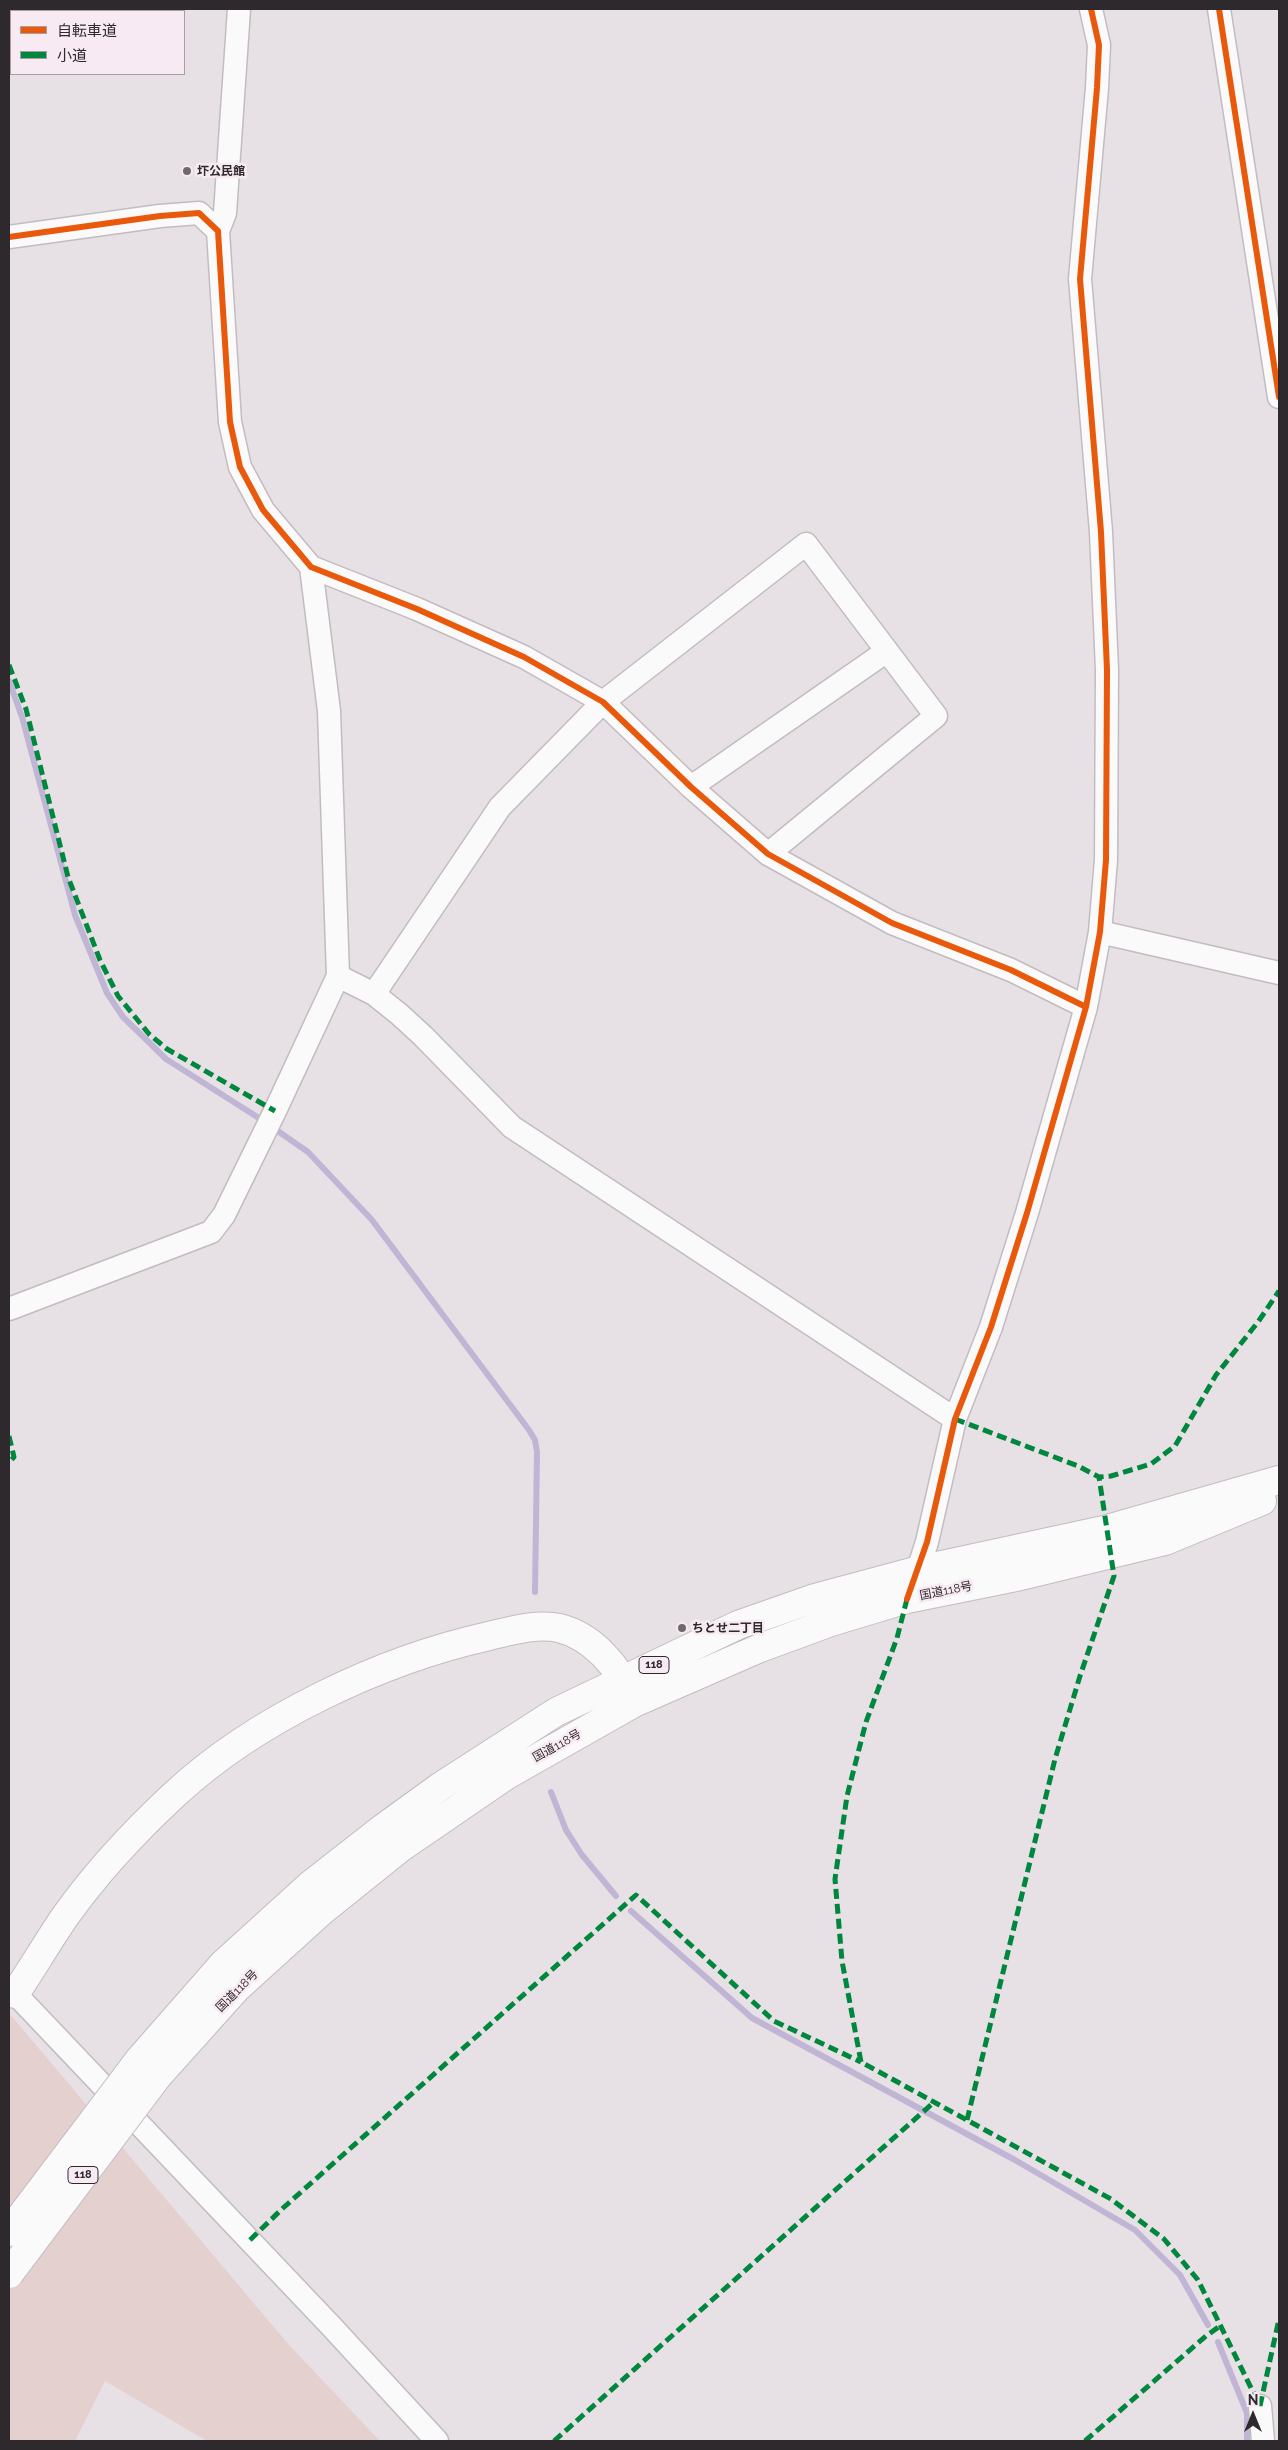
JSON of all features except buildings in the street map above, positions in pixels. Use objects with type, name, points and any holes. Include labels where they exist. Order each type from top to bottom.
[{"type":"highway","name":"国道118号","points":[[629,1692],[738,1626],[815,1598],[919,1570],[1104,1530],[1279,1480]]},
{"type":"highway","name":"国道118号","points":[[9,2274],[148,2068],[224,1963],[310,1885],[383,1828],[441,1786],[556,1712],[629,1692],[907,1599],[1021,1576],[1156,1544],[1279,1493]]},
{"type":"highway","points":[[12,1991],[65,1917],[133,1837],[174,1794],[226,1751],[273,1722],[372,1674],[432,1650],[515,1630],[542,1627],[560,1628],[584,1640],[612,1662],[629,1692]]},
{"type":"highway","name":"国道118号","points":[[9,2232],[148,2068]]},
{"type":"street","points":[[239,9],[225,213],[218,231],[230,422],[240,467],[263,510],[311,568],[417,609],[524,657],[603,702],[691,787],[768,854],[892,923],[1011,970],[1086,1007]]},
{"type":"street","points":[[907,1599],[919,1570],[955,1419],[991,1327],[1027,1213],[1086,1007],[1100,932],[1106,860],[1108,670],[1101,532],[1080,279],[1098,80],[1098,45],[1091,9]]},
{"type":"street","points":[[1219,9],[1279,397]]},
{"type":"street","points":[[9,237],[182,213],[199,213],[218,231]]},
{"type":"street","points":[[374,994],[500,807],[603,702],[806,544],[936,716],[768,854]]},
{"type":"street","points":[[9,1309],[211,1232],[224,1215],[338,976],[329,711],[311,568]]},
{"type":"street","points":[[691,787],[887,651]]},
{"type":"street","points":[[1100,932],[1279,974]]},
{"type":"street","points":[[338,976],[374,994],[423,1036],[512,1127],[955,1419]]},
{"type":"street","points":[[12,1991],[331,2326],[437,2441]]},
{"type":"street","points":[[1260,2406],[1263,2441]]},
{"type":"shaded area","points":[[9,2013],[289,2345],[380,2441],[207,2441],[105,2381],[75,2441],[9,2441]]},
{"type":"waterway","points":[[9,681],[22,717],[75,915],[107,993],[123,1017],[166,1059],[262,1120],[308,1152],[372,1220],[535,1440],[537,1452],[535,1592]]},
{"type":"waterway","points":[[551,1792],[566,1830],[582,1855],[616,1896]]},
{"type":"waterway","points":[[631,1911],[752,2018],[1015,2160],[1135,2230],[1180,2275],[1208,2325]]},
{"type":"waterway","points":[[1218,2342],[1247,2413],[1247,2441]]},
{"type":"marked path","points":[[9,665],[26,709],[68,877],[100,960],[118,996],[149,1034],[167,1049],[275,1111]]},
{"type":"marked path","points":[[955,1419],[1078,1466],[1099,1477],[1111,1476],[1151,1464],[1175,1446],[1216,1375],[1258,1322],[1279,1291]]},
{"type":"marked path","points":[[9,1436],[14,1457],[9,1462]]},
{"type":"marked path","points":[[967,2120],[1055,1759],[1080,1676],[1114,1576],[1099,1477]]},
{"type":"marked path","points":[[907,1599],[897,1638],[866,1722],[847,1796],[835,1879],[842,1961],[861,2062],[1111,2199],[1164,2239],[1198,2280],[1260,2406]]},
{"type":"marked path","points":[[250,2240],[283,2208],[636,1895],[774,2021],[861,2062]]},
{"type":"marked path","points":[[554,2441],[933,2103]]},
{"type":"marked path","points":[[1260,2406],[1279,2319]]},
{"type":"marked path","points":[[1085,2441],[1220,2326]]},
{"type":"cycle path","points":[[907,1599],[927,1542],[955,1419],[991,1327],[1027,1213],[1086,1007],[1100,932],[1106,860],[1107,670],[1101,532],[1080,279],[1099,45],[1091,9]]},
{"type":"cycle path","points":[[1219,9],[1279,397]]},
{"type":"cycle path","points":[[9,237],[160,216],[199,213],[218,231],[230,422],[240,467],[263,510],[311,567],[417,609],[524,657],[603,702],[691,787],[768,854],[892,923],[1011,970],[1086,1007]]},
{"type":"place","name":"圷公民館","points":[[187,171]]},
{"type":"place","name":"ちとせ二丁目","points":[[682,1628]]}]
